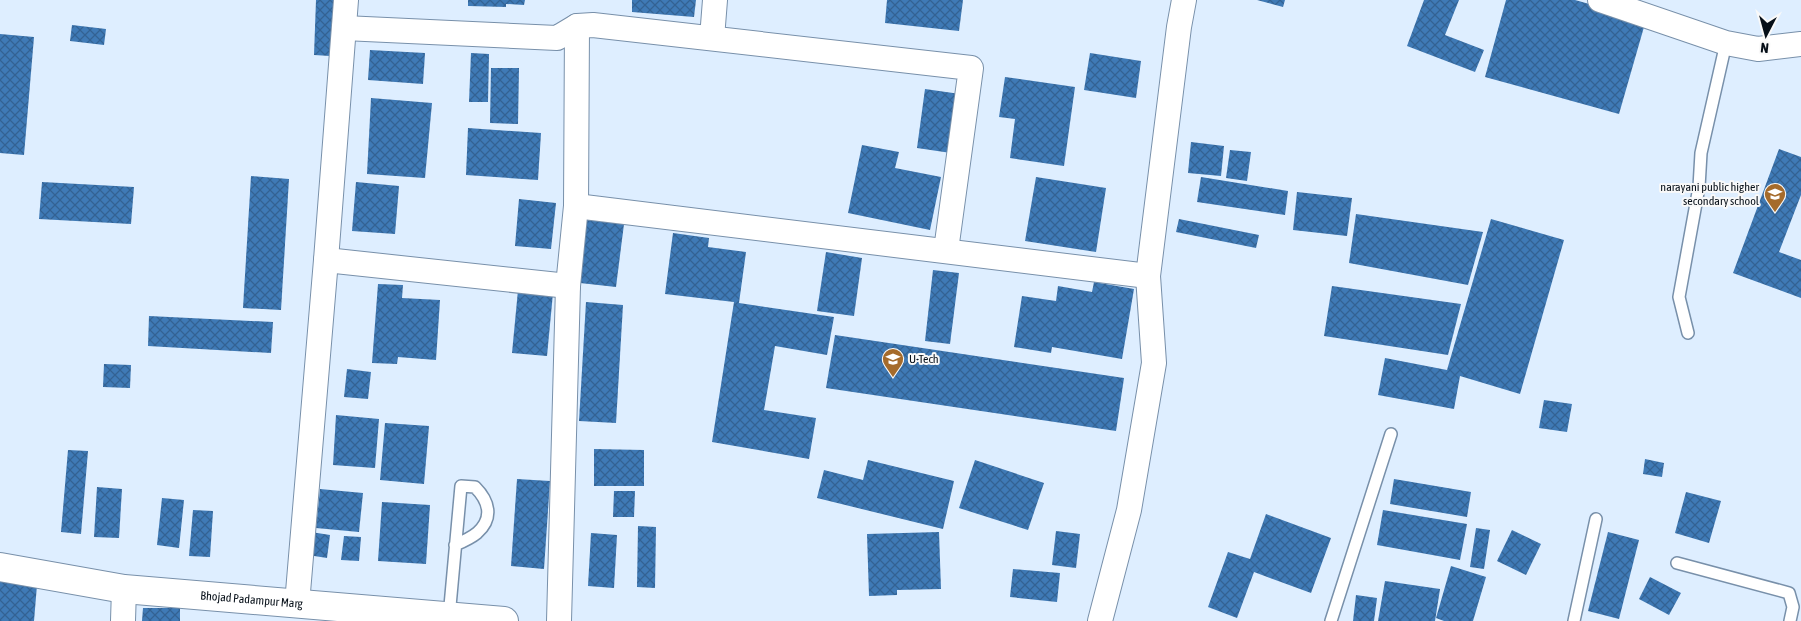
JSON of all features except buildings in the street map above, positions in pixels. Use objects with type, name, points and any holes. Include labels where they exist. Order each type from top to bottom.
[{"type":"street","points":[[297,604],[346,0]]},
{"type":"street","points":[[712,38],[715,0]]},
{"type":"street","points":[[1100,621],[1129,510],[1154,363],[1148,276],[1184,0]]},
{"type":"street","points":[[1600,0],[1726,43],[1758,49],[1801,44]]},
{"type":"street","points":[[344,28],[557,38],[577,26],[593,25],[970,68],[946,250]]},
{"type":"street","points":[[559,621],[568,286],[576,206],[577,26]]},
{"type":"street","points":[[576,206],[1148,276]]},
{"type":"street","points":[[326,260],[568,286]]},
{"type":"street","name":"Bhojad Padampur Marg","points":[[0,567],[124,589],[504,621]]},
{"type":"street","points":[[123,621],[124,589]]},
{"type":"lane","points":[[1688,333],[1679,297],[1699,187],[1701,153],[1726,43]]},
{"type":"lane","points":[[1331,621],[1391,434]]},
{"type":"lane","points":[[449,617],[455,545],[461,486],[475,487],[484,496],[488,506],[486,521],[477,534],[455,545]]},
{"type":"lane","points":[[1574,621],[1596,519]]},
{"type":"lane","points":[[1678,563],[1789,593],[1793,607],[1790,621]]},
{"type":"place","name":"narayani public higher secondary school","points":[[1775,213]]},
{"type":"place","name":"U-Tech","points":[[893,378]]}]
